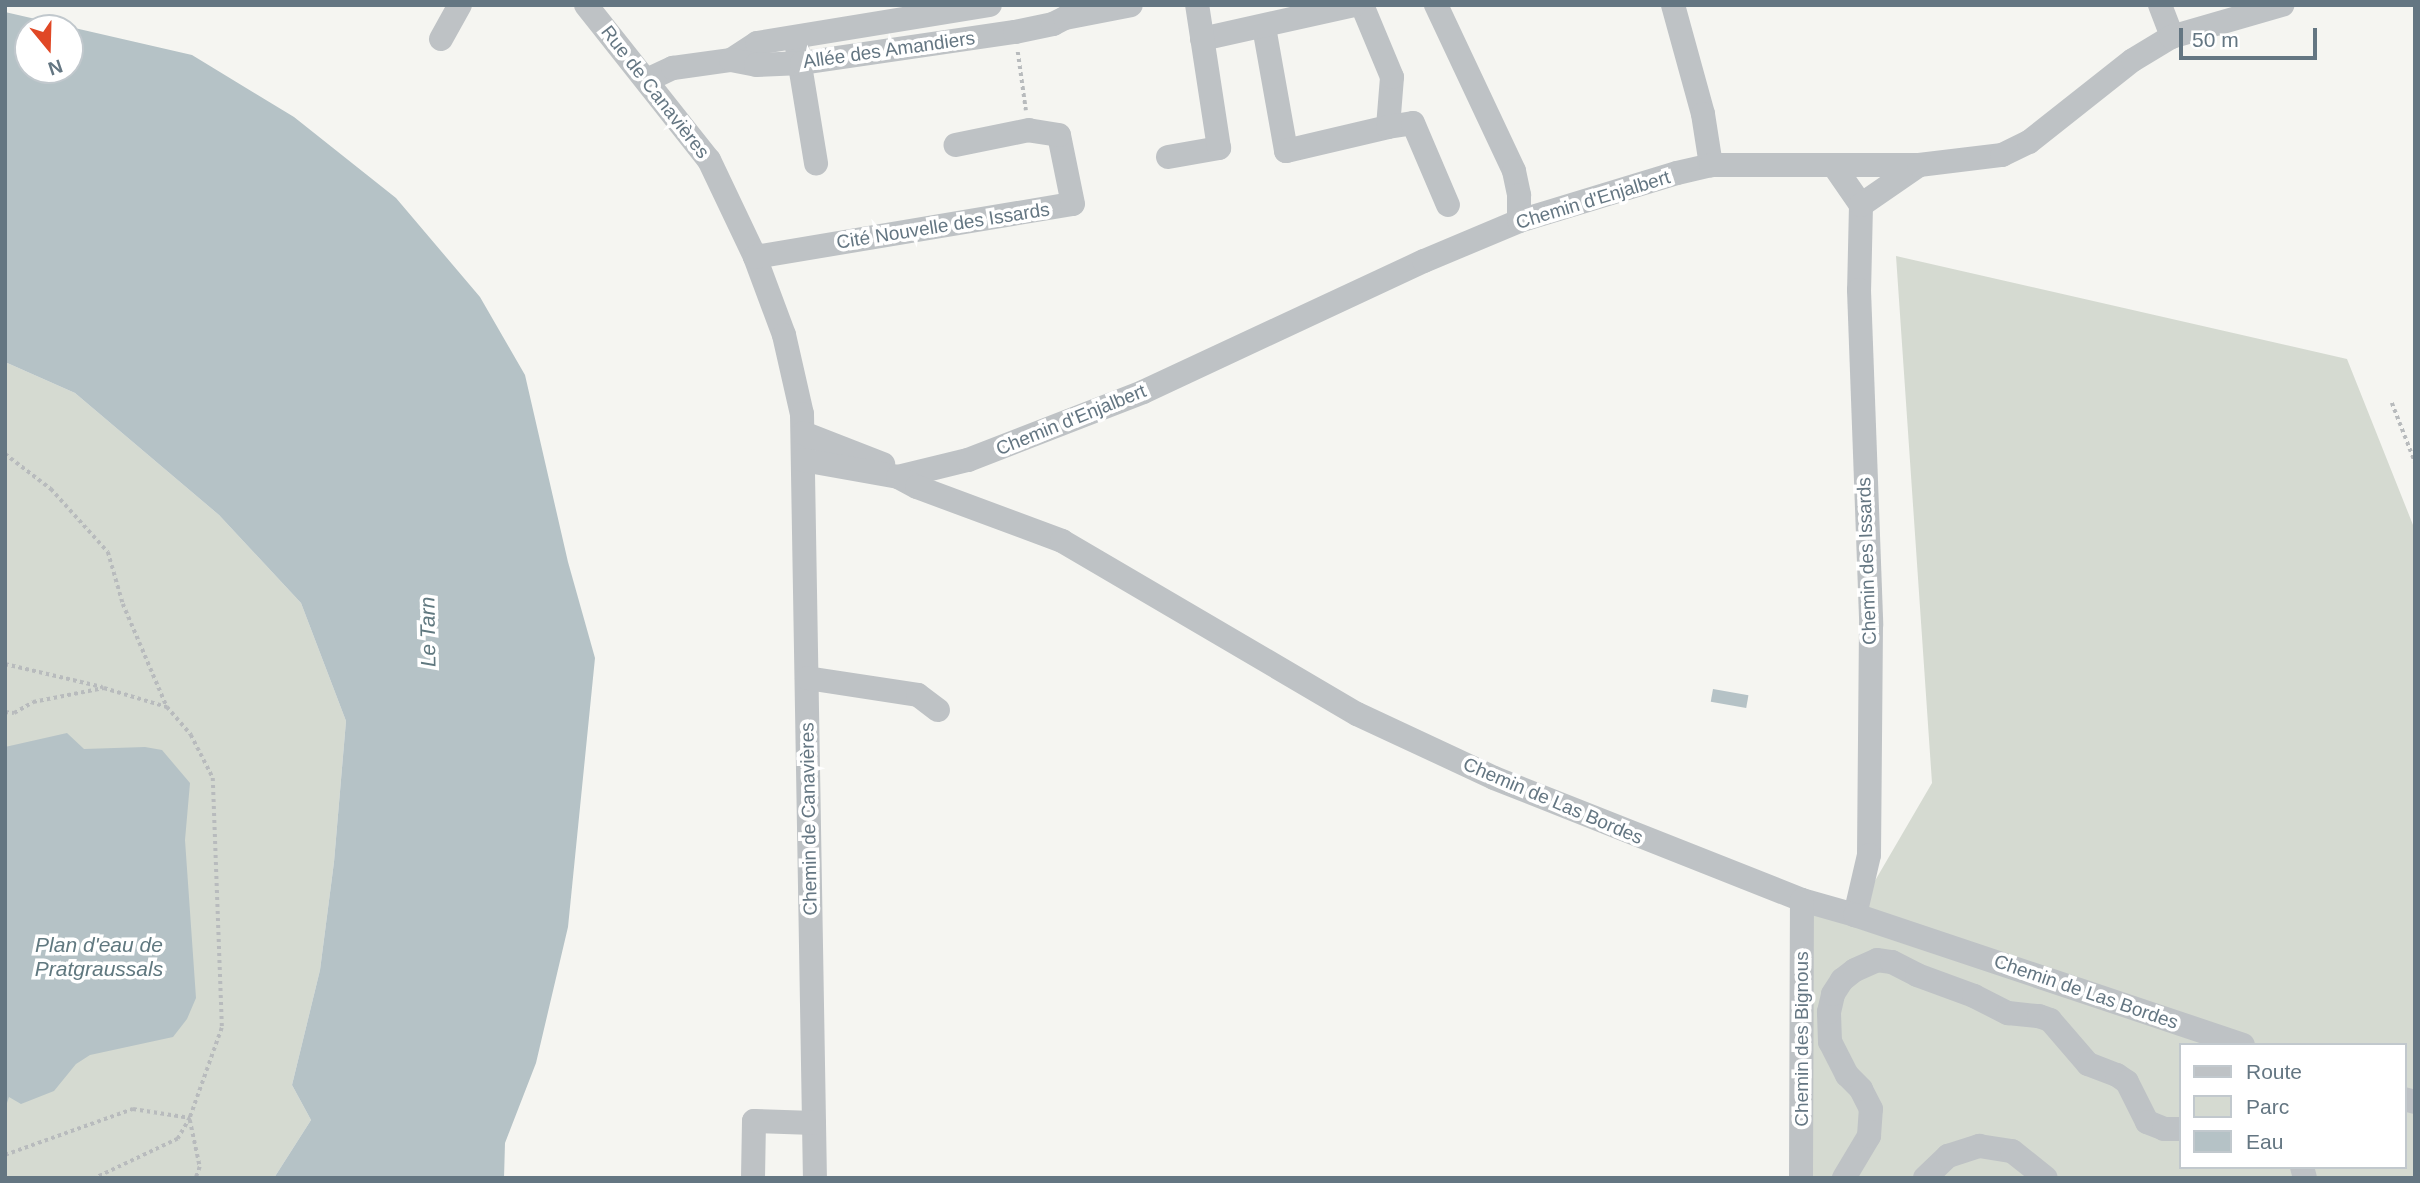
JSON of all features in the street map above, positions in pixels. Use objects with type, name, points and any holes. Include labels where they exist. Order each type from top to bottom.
[{"type":"street","points":[[441,39],[460,5]]},
{"type":"street","name":"Rue de Canavières","points":[[586,5],[709,160],[755,257],[783,335],[802,414],[803,460]]},
{"type":"street","points":[[731,60],[757,43],[990,5]]},
{"type":"street","name":"Allée des Amandiers","points":[[647,80],[673,68],[731,60],[756,65],[802,63],[1015,32],[1053,24],[1059,11],[1131,5]]},
{"type":"street","points":[[1168,157],[1219,148],[1196,5]]},
{"type":"street","points":[[1202,39],[1354,5]]},
{"type":"street","points":[[1362,5],[1392,77],[1388,127]]},
{"type":"street","points":[[1436,5],[1514,171],[1519,195],[1519,221]]},
{"type":"street","points":[[1672,5],[1703,114],[1711,165]]},
{"type":"street","points":[[2160,5],[2172,37]]},
{"type":"street","name":"Chemin d'Enjalbert","points":[[803,460],[904,475],[968,460],[1143,392],[1412,266],[1519,221],[1605,193],[1711,165],[1920,164],[2002,155],[2029,142],[2133,60],[2172,37],[2282,5]]},
{"type":"street","points":[[1264,27],[1286,151],[1413,123],[1448,205]]},
{"type":"street","points":[[794,37],[802,63],[816,163]]},
{"type":"street","points":[[956,145],[1029,130]]},
{"type":"street","name":"Cité Nouvelle des Issards","points":[[755,257],[1073,204],[1059,135],[1029,130]]},
{"type":"street","points":[[1834,166],[1861,205],[1920,164]]},
{"type":"street","name":"Chemin des Issards","points":[[1855,915],[1869,841],[1871,625],[1859,290],[1861,205]]},
{"type":"street","points":[[803,433],[904,475]]},
{"type":"street","name":"Chemin de Canavières","points":[[803,460],[815,1178]]},
{"type":"street","name":"Chemin de Las Bordes","points":[[904,475],[917,487],[1062,541],[1356,714],[1494,779],[1802,900],[1855,915],[2237,1043]]},
{"type":"street","points":[[807,678],[918,695],[938,710]]},
{"type":"street","name":"Chemin des Bignous","points":[[1801,1178],[1802,900]]},
{"type":"street","points":[[1844,1178],[1869,1136],[1871,1109],[1861,1089],[1847,1075],[1830,1042],[1829,1012],[1833,994],[1842,980],[1855,970],[1877,960],[1892,962],[2008,1013],[2039,1016],[2050,1020],[2088,1064],[2117,1075],[2127,1082],[2147,1122],[2164,1129],[2178,1129]]},
{"type":"street","points":[[753,1178],[754,1121],[814,1123]]},
{"type":"street","points":[[1925,1178],[1948,1156],[1979,1146],[2012,1151],[2046,1178]]},
{"type":"path","points":[[1015,32],[1029,130]]},
{"type":"path","points":[[2392,403],[2415,462]]},
{"type":"path","points":[[5,454],[51,489],[108,552],[123,604],[167,707],[191,735],[213,778],[222,1028],[190,1118],[178,1139],[96,1178]]},
{"type":"path","points":[[5,664],[104,688],[167,707]]},
{"type":"path","points":[[5,712],[14,713],[33,702],[104,688]]},
{"type":"path","points":[[5,1155],[133,1109],[190,1118]]},
{"type":"path","points":[[190,1118],[200,1167],[196,1178]]},
{"type":"green space","points":[[1896,256],[2347,359],[2415,530],[2415,1178],[1801,1178],[1802,900],[1855,915],[1932,783]]},
{"type":"green space","points":[[5,362],[75,393],[219,515],[301,603],[346,721],[334,862],[320,970],[292,1085],[311,1120],[274,1178],[5,1178]]},
{"type":"water","name":"Le Tarn","points":[[5,12],[14,14],[14,84],[84,84],[84,30],[192,55],[294,117],[396,198],[480,297],[525,375],[568,562],[595,658],[568,927],[536,1063],[505,1143],[504,1178],[274,1178],[311,1120],[292,1085],[320,970],[334,862],[346,721],[301,603],[219,515],[75,393],[5,362]]},
{"type":"water","points":[[1713,689],[1748,695],[1746,708],[1711,702]]},
{"type":"water","name":"Plan d'eau de Pratgraussals","points":[[67,733],[84,749],[145,747],[162,750],[190,783],[185,840],[196,998],[187,1019],[173,1037],[90,1055],[76,1064],[54,1091],[21,1104],[9,1097],[5,1109],[5,747]]}]
